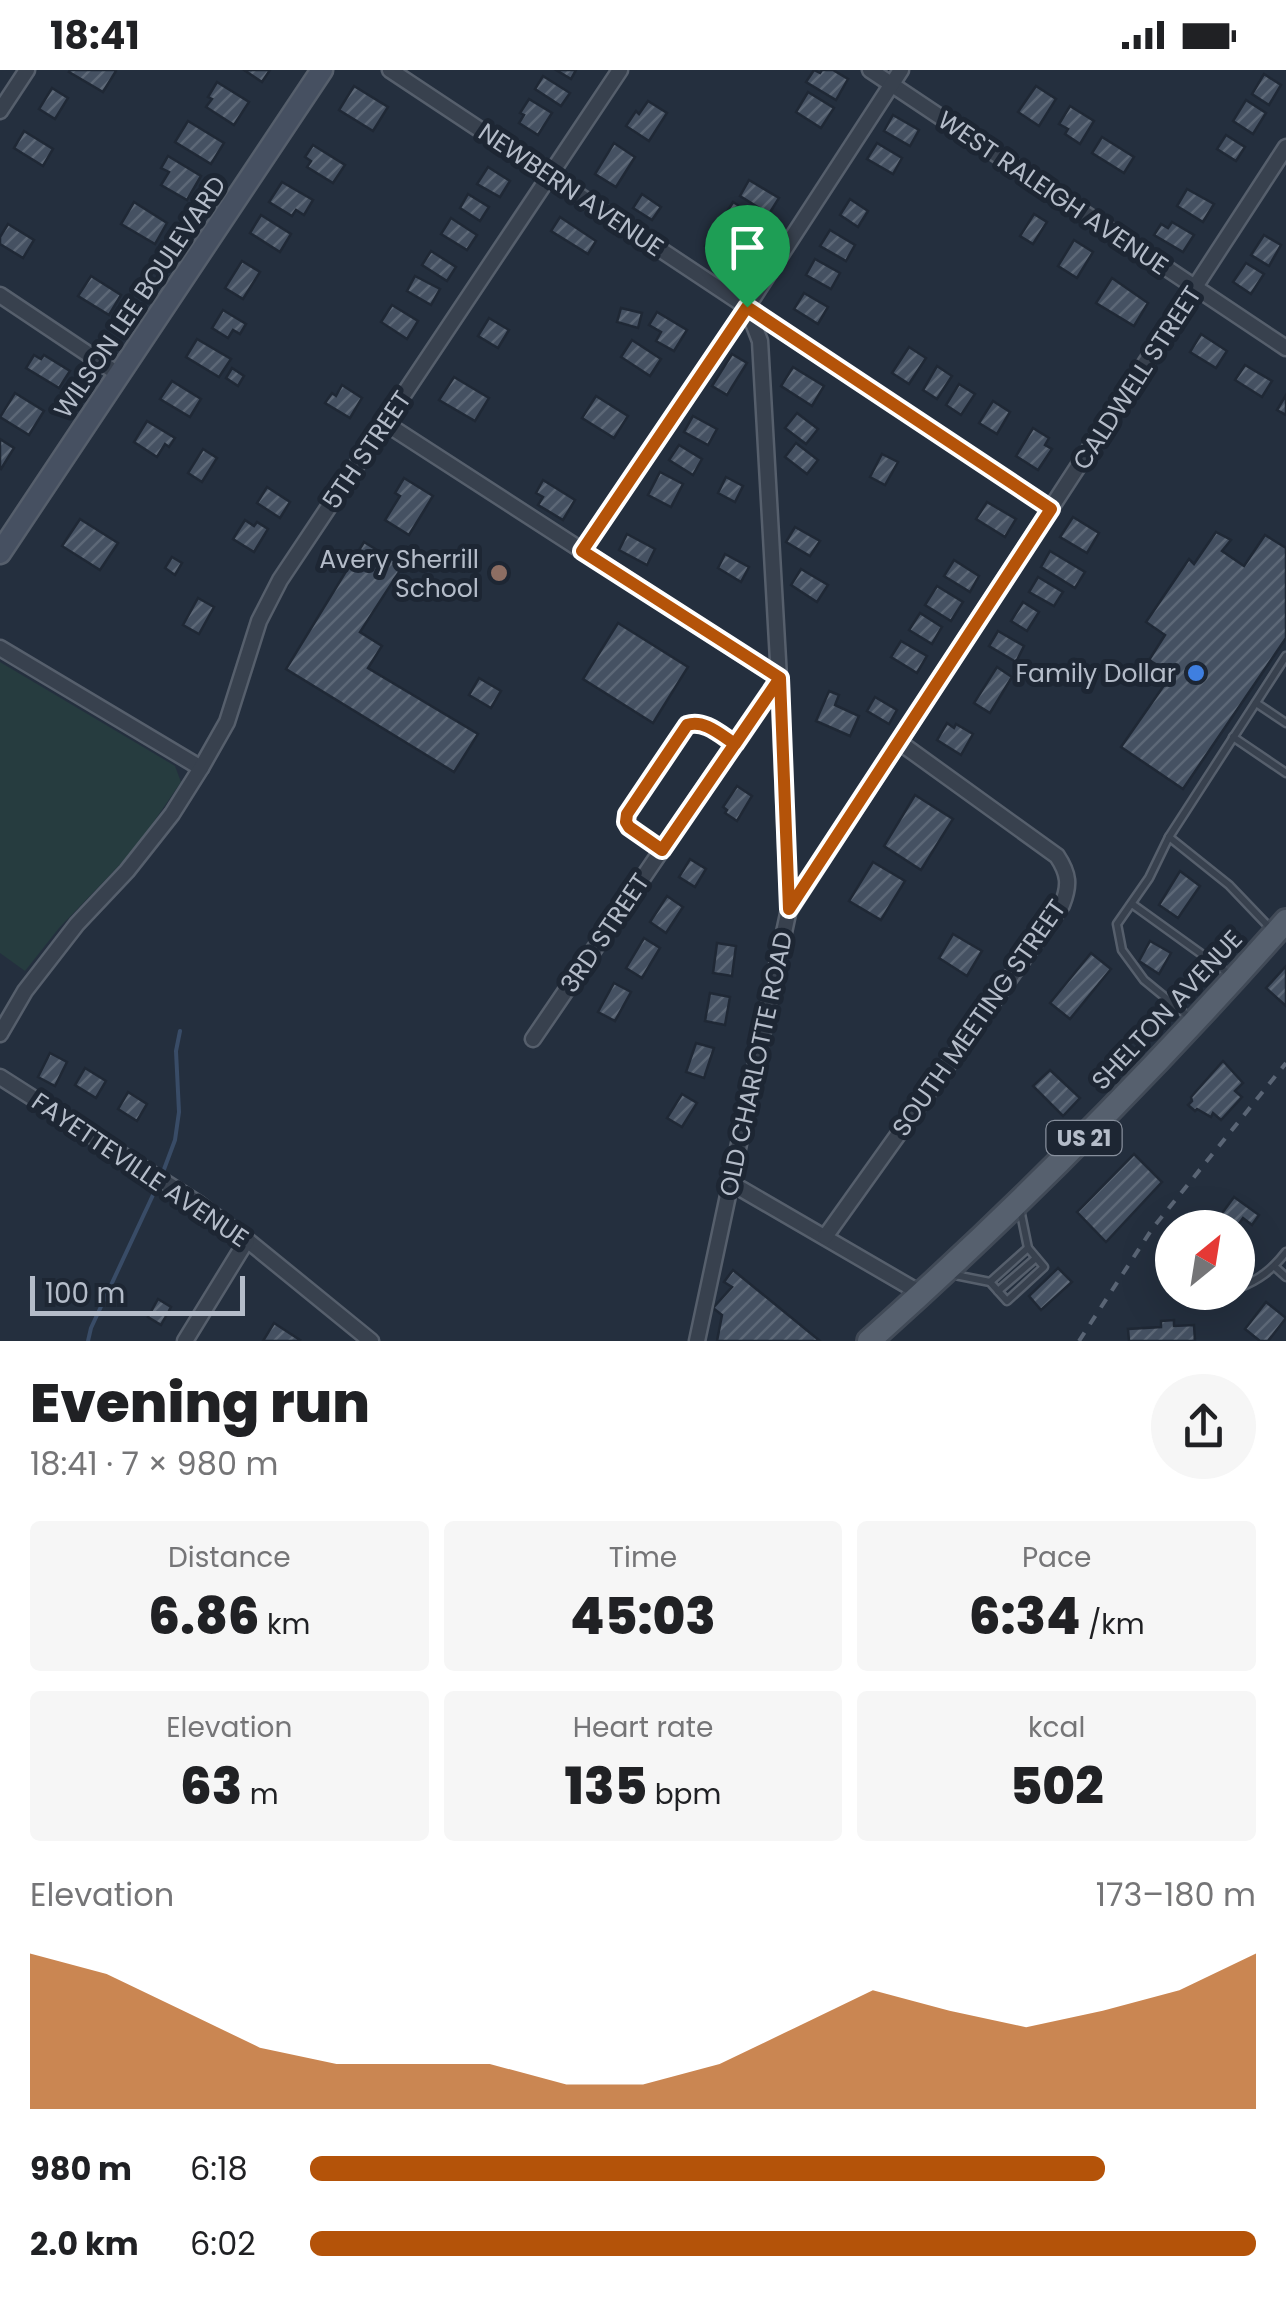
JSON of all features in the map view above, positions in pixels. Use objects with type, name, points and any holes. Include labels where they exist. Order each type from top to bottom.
[{"type":"main road","name":"SHELTON AVENUE","points":[[869,1341],[1101,1121],[1280,928]]},
{"type":"street","points":[[0,110],[27,70]]},
{"type":"street","name":"WILSON LEE BOULEVARD","points":[[0,553],[322,70]]},
{"type":"street","name":"NEWBERN AVENUE","points":[[390,70],[1051,509]]},
{"type":"street","name":"5TH STREET","points":[[0,1034],[24,992],[77,924],[127,871],[172,814],[227,722],[259,621],[280,580],[620,70]]},
{"type":"street","name":"WEST RALEIGH AVENUE","points":[[870,70],[1286,348]]},
{"type":"street","points":[[582,551],[747,307],[900,70]]},
{"type":"street","name":"CALDWELL STREET","points":[[789,909],[1286,147]]},
{"type":"street","points":[[0,295],[118,374]]},
{"type":"street","name":"OLD CHARLOTTE ROAD","points":[[697,1341],[789,909],[760,341],[747,307]]},
{"type":"street","points":[[386,422],[780,678]]},
{"type":"street","points":[[0,648],[201,768]]},
{"type":"street","name":"3RD STREET","points":[[534,1039],[780,678]]},
{"type":"street","name":"SOUTH MEETING STREET","points":[[824,1238],[1062,905],[1068,889],[1067,871],[1057,856],[898,742]]},
{"type":"street","name":"FAYETTEVILLE AVENUE","points":[[0,1078],[199,1204],[371,1341]]},
{"type":"street","points":[[731,1183],[922,1294]]},
{"type":"street","points":[[185,1341],[248,1240]]},
{"type":"lane","points":[[1195,1022],[1144,980],[1122,950],[1118,924],[1150,878],[1168,836],[1282,670],[1286,656]]},
{"type":"lane","points":[[1256,703],[1286,723]]},
{"type":"lane","points":[[662,850],[629,827],[627,814],[687,725],[703,724],[735,744]]},
{"type":"lane","points":[[1233,738],[1286,773]]},
{"type":"lane","points":[[1168,836],[1280,928]]},
{"type":"lane","points":[[1132,904],[1235,979]]},
{"type":"lane","points":[[944,1272],[990,1282],[1007,1301],[1044,1267],[1028,1248],[1018,1200]]},
{"type":"lane","points":[[990,1282],[1028,1248]]},
{"type":"lane","points":[[1255,1282],[1286,1252]]},
{"type":"lane","points":[[998,1291],[1036,1258]]},
{"type":"lane","points":[[1274,1267],[1286,1277]]},
{"type":"green space","points":[[0,662],[175,766],[181,782],[135,849],[59,928],[25,971],[0,953]]},
{"type":"building","points":[[70,70],[115,70],[116,71],[103,92]]},
{"type":"building","points":[[244,70],[270,70],[262,82]]},
{"type":"building","points":[[556,70],[576,70],[571,79]]},
{"type":"building","points":[[814,70],[833,70],[848,79],[836,100],[806,82]]},
{"type":"building","points":[[1264,74],[1281,85],[1269,105],[1252,94]]},
{"type":"building","points":[[543,76],[570,93],[561,106],[535,89]]},
{"type":"building","points":[[217,82],[249,102],[234,125],[206,107]]},
{"type":"building","points":[[354,86],[388,107],[373,131],[339,110]]},
{"type":"building","points":[[1036,86],[1056,99],[1039,126],[1018,112]]},
{"type":"building","points":[[52,88],[68,98],[55,119],[39,109]]},
{"type":"building","points":[[808,92],[834,108],[821,128],[796,112]]},
{"type":"building","points":[[529,99],[552,113],[538,135],[519,123]]},
{"type":"building","points":[[1246,100],[1266,113],[1253,134],[1233,121]]},
{"type":"building","points":[[648,101],[667,113],[649,141],[626,126]]},
{"type":"building","points":[[1070,106],[1094,121],[1080,144],[1065,134],[1068,129],[1059,124]]},
{"type":"building","points":[[893,115],[919,130],[910,146],[884,131]]},
{"type":"building","points":[[188,121],[224,143],[211,164],[175,142]]},
{"type":"building","points":[[24,131],[53,149],[43,166],[14,148]]},
{"type":"building","points":[[1226,135],[1245,147],[1236,161],[1217,149]]},
{"type":"building","points":[[1102,137],[1134,157],[1124,173],[1092,153]]},
{"type":"building","points":[[614,143],[635,157],[616,187],[595,174]]},
{"type":"building","points":[[877,143],[902,158],[893,174],[867,159]]},
{"type":"building","points":[[313,145],[345,165],[333,183],[307,167],[311,161],[305,157]]},
{"type":"building","points":[[168,156],[201,176],[187,200],[161,185],[169,172],[161,168]]},
{"type":"building","points":[[488,167],[510,181],[500,197],[477,184]]},
{"type":"building","points":[[749,180],[779,198],[769,214],[740,196]]},
{"type":"building","points":[[282,182],[313,200],[304,215],[296,210],[292,216],[269,202]]},
{"type":"building","points":[[1187,189],[1214,204],[1203,222],[1177,206]]},
{"type":"building","points":[[468,194],[489,207],[480,221],[460,208]]},
{"type":"building","points":[[642,194],[661,207],[652,220],[633,208]]},
{"type":"building","points":[[850,199],[868,211],[858,227],[840,215]]},
{"type":"building","points":[[134,202],[167,223],[155,244],[121,224]]},
{"type":"building","points":[[733,202],[763,221],[752,239],[722,220]]},
{"type":"building","points":[[1034,214],[1047,222],[1033,244],[1020,236]]},
{"type":"building","points":[[261,215],[291,234],[280,252],[250,233]]},
{"type":"building","points":[[560,217],[596,241],[588,254],[551,231]]},
{"type":"building","points":[[451,218],[477,235],[467,250],[441,234]]},
{"type":"building","points":[[1172,222],[1194,235],[1183,252],[1154,235],[1161,224],[1168,228]]},
{"type":"building","points":[[8,224],[34,240],[23,258],[0,244]]},
{"type":"building","points":[[830,230],[855,245],[846,261],[820,246]]},
{"type":"building","points":[[715,232],[741,249],[732,263],[705,246]]},
{"type":"building","points":[[1264,235],[1281,245],[1269,266],[1251,255]]},
{"type":"building","points":[[1074,240],[1093,252],[1077,278],[1058,266]]},
{"type":"building","points":[[431,251],[456,267],[447,281],[422,265]]},
{"type":"building","points":[[815,259],[840,273],[831,289],[806,275]]},
{"type":"building","points":[[242,261],[260,272],[243,299],[225,288]]},
{"type":"building","points":[[1246,263],[1264,274],[1251,294],[1233,282]]},
{"type":"building","points":[[91,276],[121,295],[109,315],[78,296]]},
{"type":"building","points":[[415,276],[440,289],[431,305],[407,291]]},
{"type":"building","points":[[1112,278],[1148,303],[1134,326],[1096,303]]},
{"type":"building","points":[[804,293],[828,307],[818,324],[794,309]]},
{"type":"building","points":[[392,305],[418,321],[407,339],[381,322]]},
{"type":"building","points":[[621,308],[642,313],[638,328],[617,322]]},
{"type":"building","points":[[223,310],[246,324],[240,334],[233,330],[228,338],[212,328]]},
{"type":"building","points":[[657,312],[687,330],[674,351],[656,341],[661,332],[649,325]]},
{"type":"building","points":[[489,318],[509,330],[498,348],[478,336]]},
{"type":"building","points":[[1201,334],[1227,351],[1216,368],[1190,352]]},
{"type":"building","points":[[197,339],[231,359],[219,377],[186,357]]},
{"type":"building","points":[[632,340],[661,359],[650,376],[621,357]]},
{"type":"building","points":[[909,347],[926,358],[909,384],[892,373]]},
{"type":"building","points":[[732,354],[747,363],[727,395],[712,386]]},
{"type":"building","points":[[34,355],[41,359],[44,355],[70,371],[59,388],[26,368]]},
{"type":"building","points":[[1245,365],[1272,381],[1262,397],[1235,380]]},
{"type":"building","points":[[937,366],[952,376],[937,399],[923,390]]},
{"type":"building","points":[[793,367],[824,386],[812,406],[781,386]]},
{"type":"building","points":[[232,368],[244,376],[238,386],[226,378]]},
{"type":"building","points":[[454,377],[489,398],[475,421],[439,400]]},
{"type":"building","points":[[172,381],[201,399],[190,417],[160,399]]},
{"type":"building","points":[[959,384],[975,394],[961,415],[946,405]]},
{"type":"building","points":[[342,385],[362,398],[350,418],[325,403],[332,393],[336,396]]},
{"type":"building","points":[[15,393],[44,411],[29,435],[0,417]]},
{"type":"building","points":[[1286,395],[1286,415],[1277,410]]},
{"type":"building","points":[[596,396],[628,416],[614,438],[582,418]]},
{"type":"building","points":[[993,401],[1010,412],[997,434],[979,423]]},
{"type":"building","points":[[797,413],[818,429],[806,444],[785,428]]},
{"type":"building","points":[[693,416],[717,429],[708,445],[684,432]]},
{"type":"building","points":[[147,421],[175,438],[169,447],[165,444],[157,457],[134,442]]},
{"type":"building","points":[[1033,428],[1049,438],[1045,445],[1052,449],[1038,470],[1016,456]]},
{"type":"building","points":[[0,439],[14,448],[1,469],[0,468]]},
{"type":"building","points":[[796,443],[818,460],[807,474],[785,457]]},
{"type":"building","points":[[679,445],[702,459],[693,475],[669,460]]},
{"type":"building","points":[[203,449],[217,458],[202,482],[188,473]]},
{"type":"building","points":[[882,454],[898,462],[885,485],[870,477]]},
{"type":"building","points":[[660,472],[683,484],[671,507],[648,495]]},
{"type":"building","points":[[726,477],[743,486],[735,502],[718,493]]},
{"type":"building","points":[[404,478],[433,496],[409,535],[385,520],[400,496],[395,493]]},
{"type":"building","points":[[543,480],[575,500],[563,520],[538,505],[543,497],[536,493]]},
{"type":"building","points":[[267,487],[290,502],[280,518],[257,503]]},
{"type":"building","points":[[987,502],[1016,519],[1005,537],[976,519]]},
{"type":"building","points":[[1073,517],[1099,533],[1087,553],[1060,537]]},
{"type":"building","points":[[80,519],[118,543],[100,570],[62,546]]},
{"type":"building","points":[[245,520],[268,529],[254,552],[233,539]]},
{"type":"building","points":[[795,527],[820,541],[810,556],[786,542]]},
{"type":"building","points":[[1216,532],[1231,540],[1222,551],[1244,566],[1265,535],[1286,548],[1286,638],[1183,789],[1121,747],[1172,674],[1149,660],[1165,635],[1146,622],[1189,559],[1194,564]]},
{"type":"building","points":[[627,534],[655,549],[647,565],[619,550]]},
{"type":"building","points":[[364,542],[403,566],[360,632],[382,646],[368,668],[478,734],[454,772],[286,669]]},
{"type":"building","points":[[1050,551],[1085,572],[1075,588],[1041,567]]},
{"type":"building","points":[[725,554],[749,567],[741,582],[718,568]]},
{"type":"building","points":[[172,557],[182,563],[175,575],[165,568]]},
{"type":"building","points":[[954,560],[979,576],[970,592],[944,576]]},
{"type":"building","points":[[801,569],[828,585],[817,602],[791,585]]},
{"type":"building","points":[[1038,577],[1063,592],[1054,606],[1029,592]]},
{"type":"building","points":[[937,586],[963,602],[951,621],[925,605]]},
{"type":"building","points":[[198,598],[214,607],[199,634],[183,625]]},
{"type":"building","points":[[1023,602],[1039,612],[1027,631],[1011,621]]},
{"type":"building","points":[[920,613],[942,627],[932,644],[909,630]]},
{"type":"building","points":[[618,623],[688,667],[653,723],[583,679]]},
{"type":"building","points":[[998,631],[1024,646],[1016,662],[989,646]]},
{"type":"building","points":[[901,641],[927,656],[917,673],[891,657]]},
{"type":"building","points":[[997,667],[1012,677],[990,713],[974,703]]},
{"type":"building","points":[[479,678],[501,691],[491,708],[469,695]]},
{"type":"building","points":[[829,691],[839,695],[835,705],[859,716],[850,736],[816,721]]},
{"type":"building","points":[[875,697],[897,710],[889,724],[867,711]]},
{"type":"building","points":[[947,723],[973,734],[961,755],[937,740]]},
{"type":"building","points":[[737,786],[752,796],[737,821],[723,807]]},
{"type":"building","points":[[915,795],[953,819],[921,870],[884,846]]},
{"type":"building","points":[[690,859],[706,869],[695,887],[679,877]]},
{"type":"building","points":[[873,862],[905,881],[881,920],[849,901]]},
{"type":"building","points":[[1180,871],[1200,886],[1178,918],[1159,905]]},
{"type":"building","points":[[667,896],[683,907],[666,933],[650,922]]},
{"type":"building","points":[[953,934],[982,951],[967,976],[939,958]]},
{"type":"building","points":[[644,938],[660,948],[642,978],[626,968]]},
{"type":"building","points":[[1150,941],[1171,953],[1159,974],[1139,961]]},
{"type":"building","points":[[717,943],[736,946],[732,976],[713,973]]},
{"type":"building","points":[[1091,953],[1111,969],[1070,1019],[1050,1003]]},
{"type":"building","points":[[1286,966],[1286,1006],[1266,988]]},
{"type":"building","points":[[614,983],[631,992],[615,1021],[598,1012]]},
{"type":"building","points":[[710,993],[730,997],[725,1025],[705,1021]]},
{"type":"building","points":[[696,1043],[714,1048],[704,1078],[686,1072]]},
{"type":"building","points":[[50,1053],[67,1062],[55,1086],[38,1077]]},
{"type":"building","points":[[1223,1061],[1243,1083],[1235,1091],[1242,1097],[1221,1120],[1213,1113],[1211,1117],[1188,1105]]},
{"type":"building","points":[[85,1068],[106,1081],[96,1098],[75,1085]]},
{"type":"building","points":[[1050,1070],[1080,1098],[1063,1116],[1033,1086]]},
{"type":"building","points":[[128,1092],[147,1104],[137,1121],[118,1109]]},
{"type":"building","points":[[682,1094],[697,1103],[682,1127],[667,1118]]},
{"type":"building","points":[[1134,1154],[1162,1182],[1106,1242],[1077,1212]]},
{"type":"building","points":[[1234,1197],[1252,1210],[1224,1210]]},
{"type":"building","points":[[1058,1268],[1072,1282],[1041,1310],[1029,1296]]},
{"type":"building","points":[[733,1270],[820,1341],[717,1341],[722,1315],[713,1308],[732,1287],[724,1282]]},
{"type":"building","points":[[158,1299],[171,1307],[161,1325],[148,1317]]},
{"type":"building","points":[[1266,1302],[1286,1318],[1268,1341],[1260,1341],[1245,1329]]},
{"type":"building","points":[[1174,1320],[1174,1326],[1194,1325],[1195,1341],[1129,1341],[1128,1329],[1161,1327],[1161,1321]]},
{"type":"building","points":[[274,1323],[300,1340],[263,1341]]},
{"type":"waterway","points":[[88,1341],[175,1140],[179,1112],[176,1051],[180,1031]]},
{"type":"railway","points":[[1079,1341],[1152,1229],[1286,1063]]},
{"type":"place","name":"Avery Sherrill School","points":[[499,573]]},
{"type":"place","name":"Family Dollar","points":[[1196,673]]},
{"type":"route","points":[[747,307],[582,551],[780,678],[662,850],[626,822],[627,814],[687,725],[703,724],[735,744],[780,678],[789,909],[1051,509],[747,307]]}]
